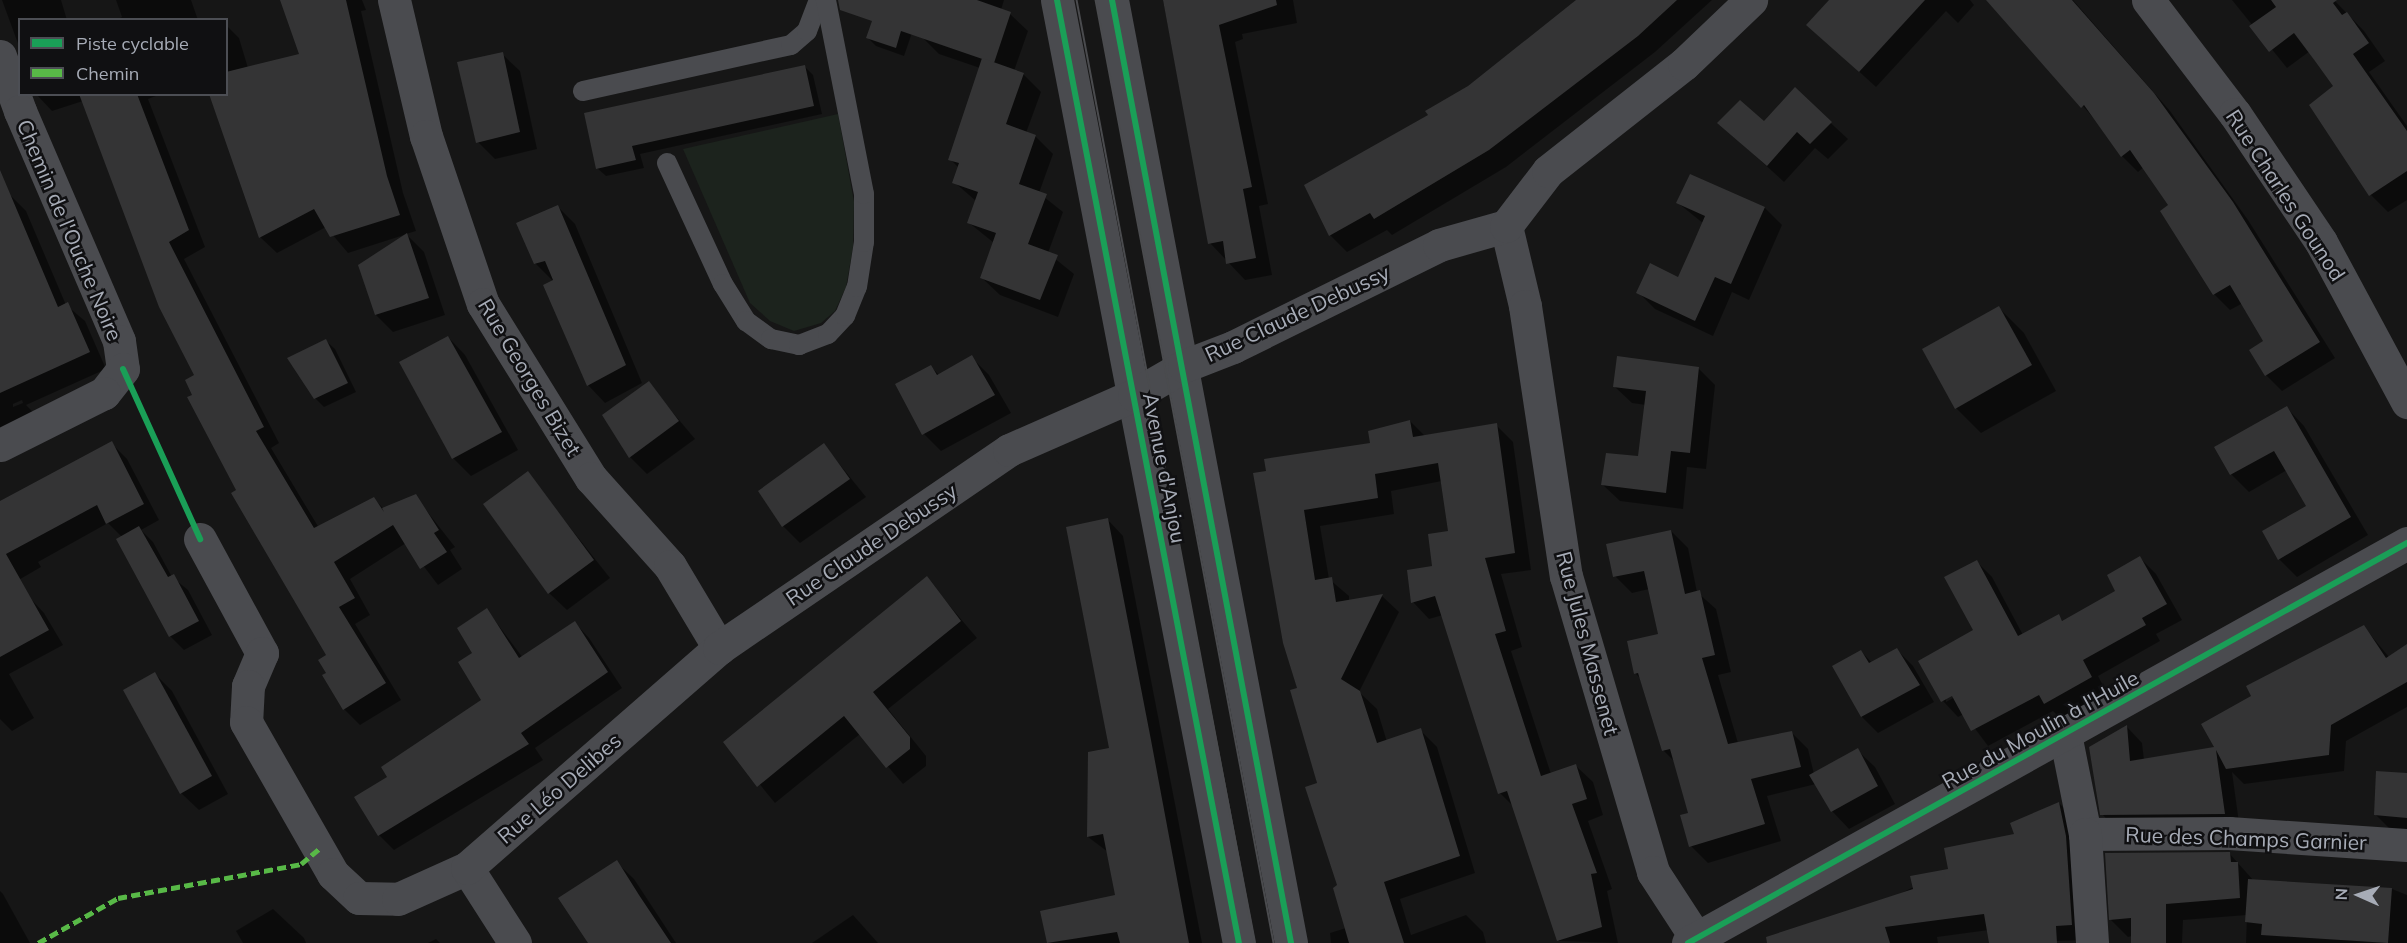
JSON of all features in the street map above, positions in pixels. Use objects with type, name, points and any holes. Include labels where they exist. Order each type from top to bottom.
[{"type":"street","name":"Rue Georges Bizet","points":[[394,0],[426,136],[483,304],[591,478],[670,566],[719,648]]},
{"type":"street","name":"Avenue d'Anjou","points":[[1057,0],[1239,943]]},
{"type":"street","name":"Avenue d'Anjou","points":[[1112,0],[1184,366],[1291,943]]},
{"type":"street","points":[[1506,226],[1548,171],[1684,64],[1751,0]]},
{"type":"street","name":"Rue Charles Gounod","points":[[2148,0],[2235,114],[2321,242],[2407,402]]},
{"type":"street","name":"Chemin de l'Ouche Noire","points":[[0,56],[20,111],[119,342],[123,369],[104,393],[0,445]]},
{"type":"street","name":"Rue Claude Debussy","points":[[719,648],[1009,450],[1134,395],[1184,366],[1233,347],[1439,245],[1506,226]]},
{"type":"street","name":"Rue Jules Massenet","points":[[1506,226],[1525,306],[1566,576],[1653,872],[1692,941]]},
{"type":"street","name":"Rue Léo Delibes","points":[[200,539],[262,653],[248,686],[246,722],[333,874],[360,898],[398,899],[467,868],[719,648]]},
{"type":"street","name":"Rue du Moulin à l'Huile","points":[[1692,941],[2407,543]]},
{"type":"street","points":[[2065,734],[2085,834],[2092,943]]},
{"type":"street","name":"Rue des Champs Garnier","points":[[2085,834],[2229,833],[2407,845]]},
{"type":"street","points":[[467,868],[515,943]]},
{"type":"lane","points":[[583,91],[791,45],[807,32],[819,0]]},
{"type":"lane","points":[[667,163],[723,284],[746,321],[771,339],[799,345],[828,334],[845,316],[857,287],[864,242],[864,194],[826,0]]},
{"type":"shaded area","points":[[838,114],[854,202],[853,247],[846,287],[835,311],[821,323],[794,331],[770,321],[750,303],[683,149]]},
{"type":"building","points":[[280,0],[346,0],[387,176],[400,215],[330,237],[314,209],[259,238],[210,96],[228,96],[228,72],[299,54]]},
{"type":"building","points":[[838,0],[977,0],[1011,12],[994,63],[901,31],[896,48],[866,38],[872,21],[840,10]]},
{"type":"building","points":[[1163,0],[1276,0],[1277,5],[1219,25],[1252,187],[1243,189],[1256,258],[1226,264],[1223,241],[1208,244]]},
{"type":"building","points":[[1576,0],[1677,0],[1638,36],[1489,150],[1374,219],[1370,213],[1329,236],[1304,185],[1428,115],[1425,111],[1468,86]]},
{"type":"building","points":[[1829,0],[1925,0],[1859,72],[1806,25]]},
{"type":"building","points":[[1986,0],[2072,0],[2154,93],[2233,202],[2320,342],[2265,376],[2249,350],[2263,341],[2230,285],[2213,295],[2160,211],[2168,205],[2130,150],[2121,157],[2084,105],[2081,108]]},
{"type":"building","points":[[2271,0],[2337,0],[2333,3],[2342,15],[2347,12],[2369,43],[2353,54],[2407,131],[2407,171],[2369,196],[2309,105],[2333,86],[2294,33],[2269,52],[2249,26],[2276,7]]},
{"type":"building","points":[[503,52],[520,132],[476,143],[457,62]]},
{"type":"building","points":[[982,58],[1024,73],[1006,124],[1036,135],[1019,184],[1047,194],[1028,244],[1058,255],[1040,300],[980,278],[996,233],[967,223],[978,192],[952,183],[959,163],[948,160]]},
{"type":"building","points":[[805,65],[814,106],[632,146],[636,160],[596,169],[584,113]]},
{"type":"building","points":[[1795,87],[1832,122],[1810,144],[1797,132],[1767,166],[1717,123],[1740,100],[1764,121]]},
{"type":"building","points":[[80,96],[138,96],[189,230],[169,242],[264,427],[256,431],[314,528],[374,497],[384,512],[382,508],[416,494],[439,530],[434,533],[447,552],[420,569],[393,525],[334,562],[355,598],[339,607],[386,683],[343,710],[322,675],[326,673],[318,660],[326,655],[231,493],[236,490],[187,397],[192,395],[185,380],[194,375],[159,307]]},
{"type":"building","points":[[0,170],[58,307],[68,302],[90,352],[0,393]]},
{"type":"building","points":[[1690,174],[1765,207],[1731,284],[1715,277],[1695,321],[1636,293],[1650,263],[1678,277],[1705,216],[1676,203]]},
{"type":"building","points":[[558,205],[626,365],[587,386],[543,285],[553,280],[545,261],[534,264],[516,223]]},
{"type":"building","points":[[407,233],[429,298],[375,315],[358,265]]},
{"type":"building","points":[[1999,306],[2032,365],[1955,409],[1922,349]]},
{"type":"building","points":[[448,336],[502,432],[452,459],[399,362]]},
{"type":"building","points":[[326,339],[348,383],[314,399],[287,358]]},
{"type":"building","points":[[972,355],[995,395],[922,435],[895,384],[931,365],[937,375]]},
{"type":"building","points":[[1617,356],[1699,367],[1690,453],[1671,451],[1666,493],[1601,485],[1606,453],[1638,456],[1646,391],[1613,387]]},
{"type":"building","points":[[649,381],[679,421],[629,458],[602,415]]},
{"type":"building","points":[[2287,406],[2351,517],[2278,560],[2262,531],[2306,506],[2274,451],[2230,475],[2214,447]]},
{"type":"building","points":[[1410,420],[1413,437],[1497,423],[1515,553],[1485,558],[1506,631],[1495,634],[1541,776],[1576,764],[1587,799],[1572,804],[1597,873],[1591,874],[1602,927],[1557,941],[1507,791],[1498,794],[1435,596],[1411,603],[1407,570],[1432,566],[1428,534],[1448,531],[1438,463],[1375,474],[1378,498],[1304,510],[1315,580],[1332,577],[1336,602],[1383,594],[1341,679],[1360,691],[1377,743],[1421,728],[1460,856],[1384,882],[1404,943],[1349,943],[1333,888],[1337,885],[1305,787],[1317,783],[1290,690],[1297,688],[1283,643],[1253,473],[1266,471],[1264,459],[1370,443],[1368,431]]},
{"type":"building","points":[[112,441],[144,504],[106,524],[97,505],[6,554],[49,630],[0,657],[0,501]]},
{"type":"building","points":[[824,443],[850,479],[782,527],[758,491]]},
{"type":"building","points":[[528,471],[594,560],[548,594],[483,504]]},
{"type":"building","points":[[1108,518],[1189,943],[1120,943],[1117,932],[1047,943],[1040,911],[1115,895],[1103,834],[1087,837],[1088,752],[1109,748],[1066,527]]},
{"type":"building","points":[[139,526],[168,577],[174,574],[199,621],[169,637],[116,539]]},
{"type":"building","points":[[1671,530],[1685,594],[1700,590],[1715,655],[1702,658],[1728,744],[1792,731],[1801,767],[1751,779],[1765,824],[1689,847],[1680,815],[1688,813],[1670,749],[1662,751],[1638,673],[1634,674],[1627,641],[1658,634],[1644,571],[1613,577],[1606,544]]},
{"type":"building","points":[[2140,556],[2167,604],[2142,618],[2146,625],[2083,660],[2092,677],[2044,704],[2039,695],[1971,731],[1952,696],[1941,702],[1918,661],[1973,630],[1944,577],[1977,560],[2018,636],[2059,614],[2062,621],[2115,591],[2107,575]]},
{"type":"building","points":[[927,576],[961,621],[873,692],[910,737],[910,749],[886,768],[844,716],[757,787],[723,742]]},
{"type":"building","points":[[487,608],[519,658],[575,621],[608,672],[521,733],[529,744],[378,836],[354,797],[387,777],[381,767],[481,700],[458,662],[472,653],[457,628]]},
{"type":"building","points":[[2364,625],[2386,658],[2407,644],[2407,682],[2331,725],[2329,755],[2226,769],[2216,750],[2225,814],[2100,815],[2089,747],[2127,725],[2130,761],[2214,747],[2201,724],[2251,696],[2246,686]]},
{"type":"building","points":[[1897,648],[1920,685],[1861,717],[1832,666],[1861,650],[1869,663]]},
{"type":"building","points":[[155,672],[212,776],[180,794],[123,690]]},
{"type":"building","points":[[1858,748],[1878,786],[1831,812],[1809,775]]},
{"type":"building","points":[[2376,771],[2407,773],[2407,818],[2374,815]]},
{"type":"building","points":[[2059,802],[2066,836],[2072,925],[2056,926],[2057,943],[1989,943],[1984,914],[1885,927],[1890,943],[1767,943],[1766,937],[1913,889],[1910,876],[1948,869],[1944,848],[2014,834],[2010,823]]},
{"type":"building","points":[[2230,852],[2231,862],[2238,862],[2240,898],[2166,904],[2166,943],[2131,943],[2131,918],[2109,920],[2105,853]]},
{"type":"building","points":[[617,860],[671,943],[588,943],[558,898]]},
{"type":"building","points":[[2248,879],[2392,888],[2388,943],[2261,935],[2262,924],[2245,922]]},
{"type":"tram line","points":[[1077,0],[1255,943]]},
{"type":"tram line","points":[[1096,0],[1274,943]]},
{"type":"marked path","points":[[38,943],[118,898],[301,864],[319,849]]},
{"type":"cycle path","points":[[1057,0],[1239,943]]},
{"type":"cycle path","points":[[1112,0],[1291,943]]},
{"type":"cycle path","points":[[123,369],[200,539]]},
{"type":"cycle path","points":[[1688,943],[2407,543]]}]
